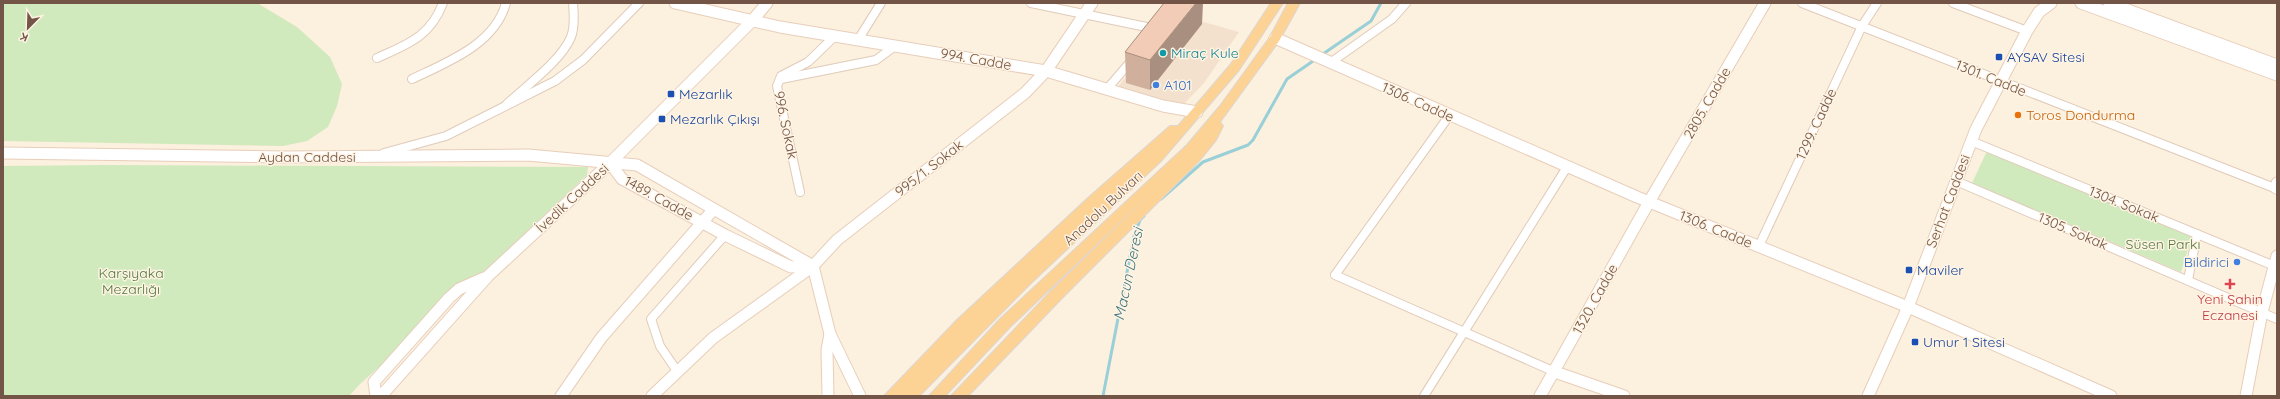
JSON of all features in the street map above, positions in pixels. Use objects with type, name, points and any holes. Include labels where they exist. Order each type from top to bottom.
[{"type":"main road","name":"Anadolu Bulvarı","points":[[909,396],[1026,279],[1157,158],[1236,67],[1277,3]]},
{"type":"main road","name":"Anadolu Bulvarı","points":[[936,396],[1005,323],[1190,148],[1224,109],[1275,38],[1294,3]]},
{"type":"main road","points":[[958,396],[1079,272],[1195,158],[1212,136],[1224,109]]},
{"type":"main road","points":[[891,396],[962,324],[1093,201],[1167,134],[1197,112]]},
{"type":"street","points":[[378,58],[426,34],[440,15],[443,3]]},
{"type":"street","points":[[412,79],[462,54],[496,26],[506,8],[506,3]]},
{"type":"street","points":[[497,112],[553,59],[571,38],[574,19],[573,3]]},
{"type":"street","points":[[370,157],[446,136],[497,112],[555,81],[583,60],[639,3]]},
{"type":"street","name":"994. Cadde","points":[[675,3],[752,21],[834,37],[1046,72],[1164,106],[1197,112]]},
{"type":"street","name":"İvedik Caddesi","points":[[381,396],[488,276],[610,163],[752,21],[767,3]]},
{"type":"street","points":[[858,40],[881,3]]},
{"type":"street","points":[[1032,3],[1161,27],[1154,36]]},
{"type":"street","name":"995/1. Sokak","points":[[652,396],[713,338],[813,266],[837,240],[1025,93],[1046,72],[1092,3]]},
{"type":"street","points":[[1322,59],[1392,19],[1406,3]]},
{"type":"street","name":"2805. Cadde","points":[[1649,202],[1765,3]]},
{"type":"street","name":"1301. Cadde","points":[[1802,3],[1999,82],[2277,187]]},
{"type":"street","name":"1299. Cadde","points":[[1759,246],[1862,26],[1877,3]]},
{"type":"street","points":[[1954,3],[2027,31]]},
{"type":"street","name":"Serhat Caddesi","points":[[1868,396],[1908,307],[1971,141],[1999,82],[2039,8],[2051,3]]},
{"type":"street","points":[[2081,3],[2277,75]]},
{"type":"street","points":[[2109,3],[2277,65]]},
{"type":"street","name":"996. Sokak","points":[[800,192],[777,86],[779,80],[786,73],[808,62],[834,37]]},
{"type":"street","name":"1306. Cadde","points":[[1275,38],[1449,116],[1649,202],[1908,307],[2111,396]]},
{"type":"street","points":[[779,80],[876,60],[884,56],[895,46]]},
{"type":"street","points":[[1107,89],[1138,54]]},
{"type":"street","points":[[1449,116],[1335,275],[1555,372],[1624,396]]},
{"type":"street","name":"1304. Sokak","points":[[1971,141],[2197,234],[2276,263]]},
{"type":"street","name":"Aydan Caddesi","points":[[3,152],[370,157],[528,155],[610,163]]},
{"type":"street","name":"1489. Cadde","points":[[610,163],[637,164],[713,210],[799,256],[813,266]]},
{"type":"street","name":"1489. Cadde","points":[[610,163],[622,179],[725,235],[791,267],[813,266]]},
{"type":"street","points":[[1424,396],[1568,167]]},
{"type":"street","name":"1305. Sokak","points":[[1956,181],[2277,318]]},
{"type":"street","name":"1320. Cadde","points":[[1540,396],[1555,372],[1649,202]]},
{"type":"street","points":[[561,396],[601,338],[713,210]]},
{"type":"street","points":[[2188,280],[2197,234]]},
{"type":"street","points":[[677,371],[669,361],[654,334],[651,319],[725,235]]},
{"type":"street","points":[[2246,396],[2262,312],[2276,263]]},
{"type":"street","points":[[813,266],[830,334],[860,396]]},
{"type":"street","points":[[376,396],[374,382],[449,298],[459,289],[488,276]]},
{"type":"street","points":[[828,396],[827,350],[830,334]]},
{"type":"shaded area","points":[[1175,14],[1239,32],[1204,83],[1181,107],[1117,88]]},
{"type":"green space","points":[[3,3],[257,3],[297,27],[330,57],[342,84],[337,106],[328,127],[307,141],[283,146],[3,141]]},
{"type":"green space","name":"Süsen Parkı","points":[[1987,151],[2192,237],[2181,272],[1972,183]]},
{"type":"green space","name":"Karşıyaka Mezarlığı","points":[[3,166],[588,167],[587,175],[442,311],[360,384],[349,396],[3,396]]},
{"type":"building","points":[[1164,3],[1196,3],[1150,60],[1125,52]]},
{"type":"waterway","name":"Macun Deresi","points":[[1320,56],[1371,21],[1381,3]]},
{"type":"waterway","name":"Macun Deresi","points":[[1161,199],[1203,162],[1248,145],[1253,140],[1287,79],[1316,59]]},
{"type":"waterway","name":"Macun Deresi","points":[[1103,396],[1134,236],[1140,220],[1144,216]]},
{"type":"place","name":"Miraç Kule","points":[[1163,53]]},
{"type":"place","name":"AYSAV Sitesi","points":[[1999,57]]},
{"type":"place","name":"A101","points":[[1156,85]]},
{"type":"place","name":"Mezarlık","points":[[671,94]]},
{"type":"place","name":"Toros Dondurma","points":[[2018,115]]},
{"type":"place","name":"Mezarlık Çıkışı","points":[[662,119]]},
{"type":"place","name":"Bildirici","points":[[2237,262]]},
{"type":"place","name":"Maviler","points":[[1909,270]]},
{"type":"place","name":"Yeni Şahin Eczanesi","points":[[2230,284]]},
{"type":"place","name":"Umur 1 Sitesi","points":[[1915,342]]}]
